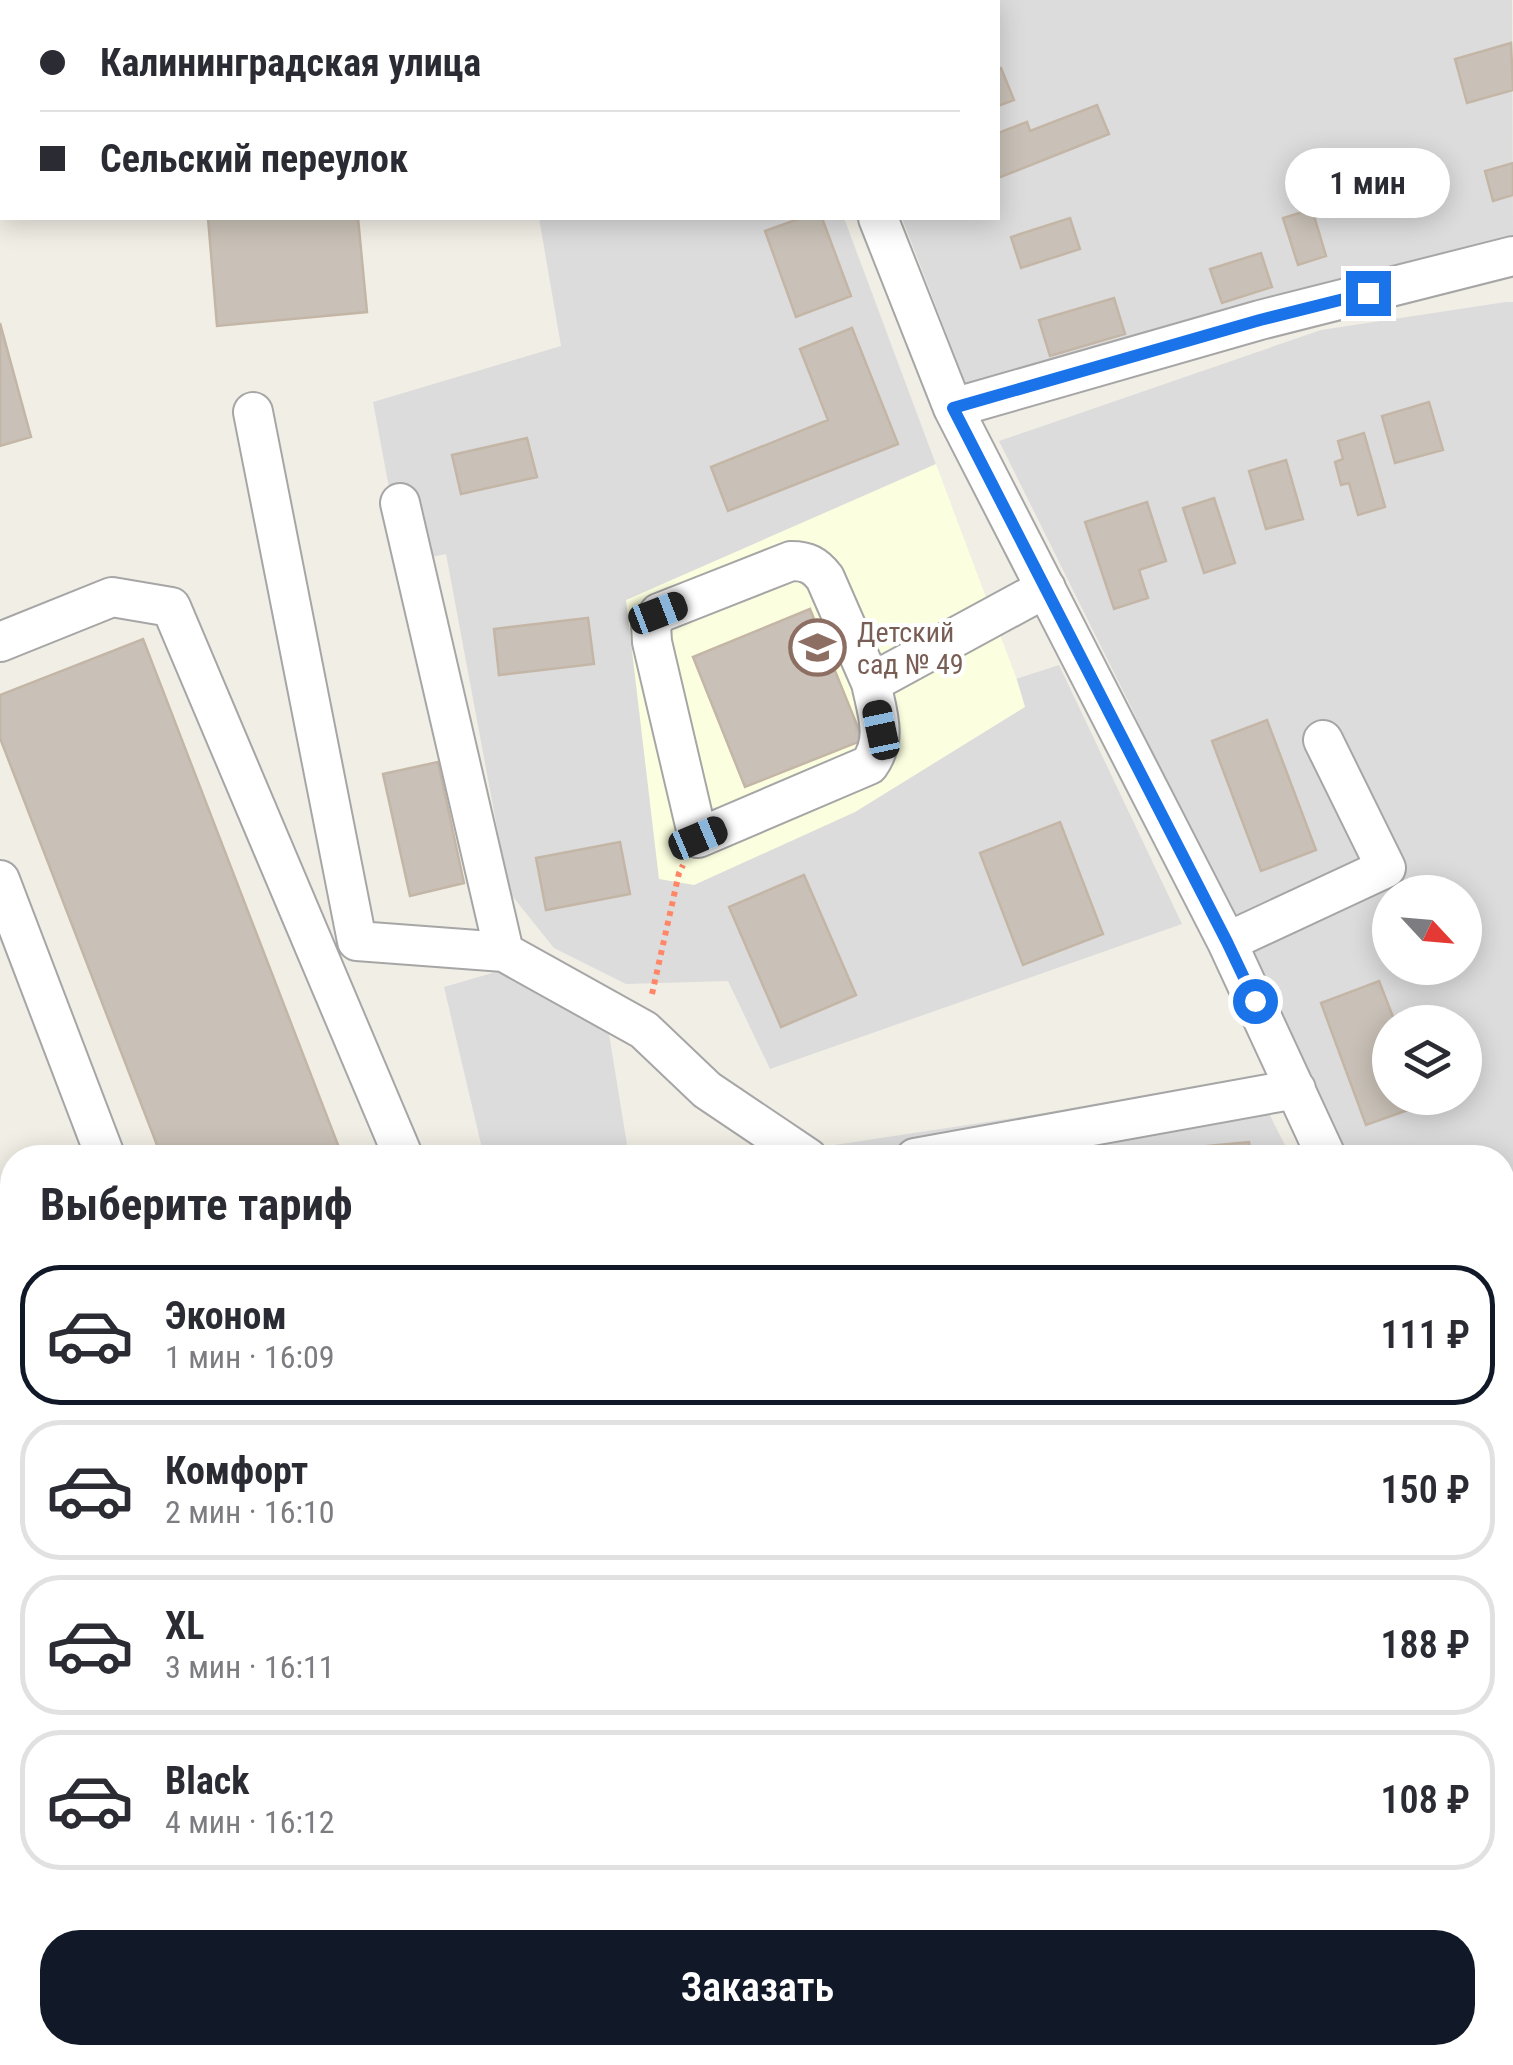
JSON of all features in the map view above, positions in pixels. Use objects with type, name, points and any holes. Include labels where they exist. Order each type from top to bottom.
[{"type":"street","points":[[879,220],[953,408],[1227,942],[1320,1145]]},
{"type":"street","points":[[953,408],[1260,320],[1513,256]]},
{"type":"street","points":[[253,412],[357,941],[504,952],[644,1030],[707,1090],[789,1145]]},
{"type":"street","points":[[400,503],[504,952]]},
{"type":"street","points":[[791,561],[802,561],[816,566],[825,578],[871,683],[881,730],[876,755],[869,765],[698,838],[652,642],[651,624],[658,613],[791,561]]},
{"type":"street","points":[[871,683],[1046,588]]},
{"type":"street","points":[[0,642],[112,596],[171,607],[399,1145]]},
{"type":"street","points":[[1227,942],[1386,868],[1323,740]]},
{"type":"street","points":[[0,880],[101,1145]]},
{"type":"street","points":[[988,1145],[1296,1090]]},
{"type":"path","points":[[644,1030],[679,873],[698,838]]},
{"type":"shaded area","points":[[1000,0],[1512,0],[1513,236],[967,387],[903,220],[1000,220]]},
{"type":"shaded area","points":[[539,220],[845,220],[1016,679],[1059,665],[1182,924],[770,1069],[728,981],[626,984],[554,948],[509,892],[446,554],[403,563],[373,402],[561,346]]},
{"type":"shaded area","points":[[1513,302],[1513,1145],[1333,1145],[1132,709],[999,441],[1321,330]]},
{"type":"shaded area","name":"Детский сад № 49","points":[[936,464],[1025,707],[855,812],[694,885],[659,879],[626,600]]},
{"type":"shaded area","points":[[506,969],[609,1034],[627,1145],[481,1145],[444,987]]},
{"type":"shaded area","points":[[1253,1082],[1285,1145],[834,1145]]},
{"type":"building","points":[[1511,43],[1513,90],[1467,103],[1455,59]]},
{"type":"building","points":[[1000,68],[1014,100],[1000,105]]},
{"type":"building","points":[[1097,105],[1109,134],[1000,177],[1000,132],[1027,122],[1030,131]]},
{"type":"building","points":[[1513,163],[1513,195],[1493,201],[1485,171]]},
{"type":"building","points":[[1312,209],[1326,256],[1298,265],[1283,218]]},
{"type":"building","points":[[1070,218],[1080,249],[1021,268],[1011,237]]},
{"type":"building","points":[[208,220],[358,220],[367,312],[217,326]]},
{"type":"building","points":[[795,220],[823,220],[851,296],[796,317],[765,231]]},
{"type":"building","points":[[1261,253],[1272,287],[1222,303],[1210,269]]},
{"type":"building","points":[[1114,298],[1125,334],[1050,356],[1039,320]]},
{"type":"building","points":[[0,323],[31,437],[0,446]]},
{"type":"building","points":[[852,328],[898,444],[728,511],[711,467],[828,420],[800,349]]},
{"type":"building","points":[[1429,402],[1443,450],[1395,463],[1382,416]]},
{"type":"building","points":[[1364,433],[1385,507],[1358,515],[1349,483],[1341,485],[1335,462],[1343,459],[1338,441]]},
{"type":"building","points":[[527,438],[537,477],[461,494],[452,455]]},
{"type":"building","points":[[1286,460],[1303,519],[1266,529],[1249,471]]},
{"type":"building","points":[[1214,498],[1235,563],[1204,573],[1183,508]]},
{"type":"building","points":[[1147,502],[1166,561],[1139,570],[1148,598],[1114,609],[1085,522]]},
{"type":"building","points":[[810,609],[863,740],[745,787],[693,657]]},
{"type":"building","points":[[588,618],[594,664],[499,675],[494,629]]},
{"type":"building","points":[[143,639],[338,1145],[157,1145],[0,738],[0,695]]},
{"type":"building","points":[[1267,720],[1316,850],[1261,871],[1212,741]]},
{"type":"building","points":[[438,762],[464,883],[410,896],[383,774]]},
{"type":"building","points":[[1060,822],[1103,934],[1023,965],[980,853]]},
{"type":"building","points":[[620,842],[630,894],[546,910],[536,858]]},
{"type":"building","points":[[804,875],[856,995],[781,1027],[729,907]]},
{"type":"building","points":[[1372,984],[1381,985],[1388,1005],[1372,1005],[1372,1115],[1394,1115],[1366,1125],[1321,1003]]},
{"type":"place","name":"Детский сад № 49","points":[[818,648]]},
{"type":"route","points":[[1255,1001],[953,408],[1368,293]]}]
